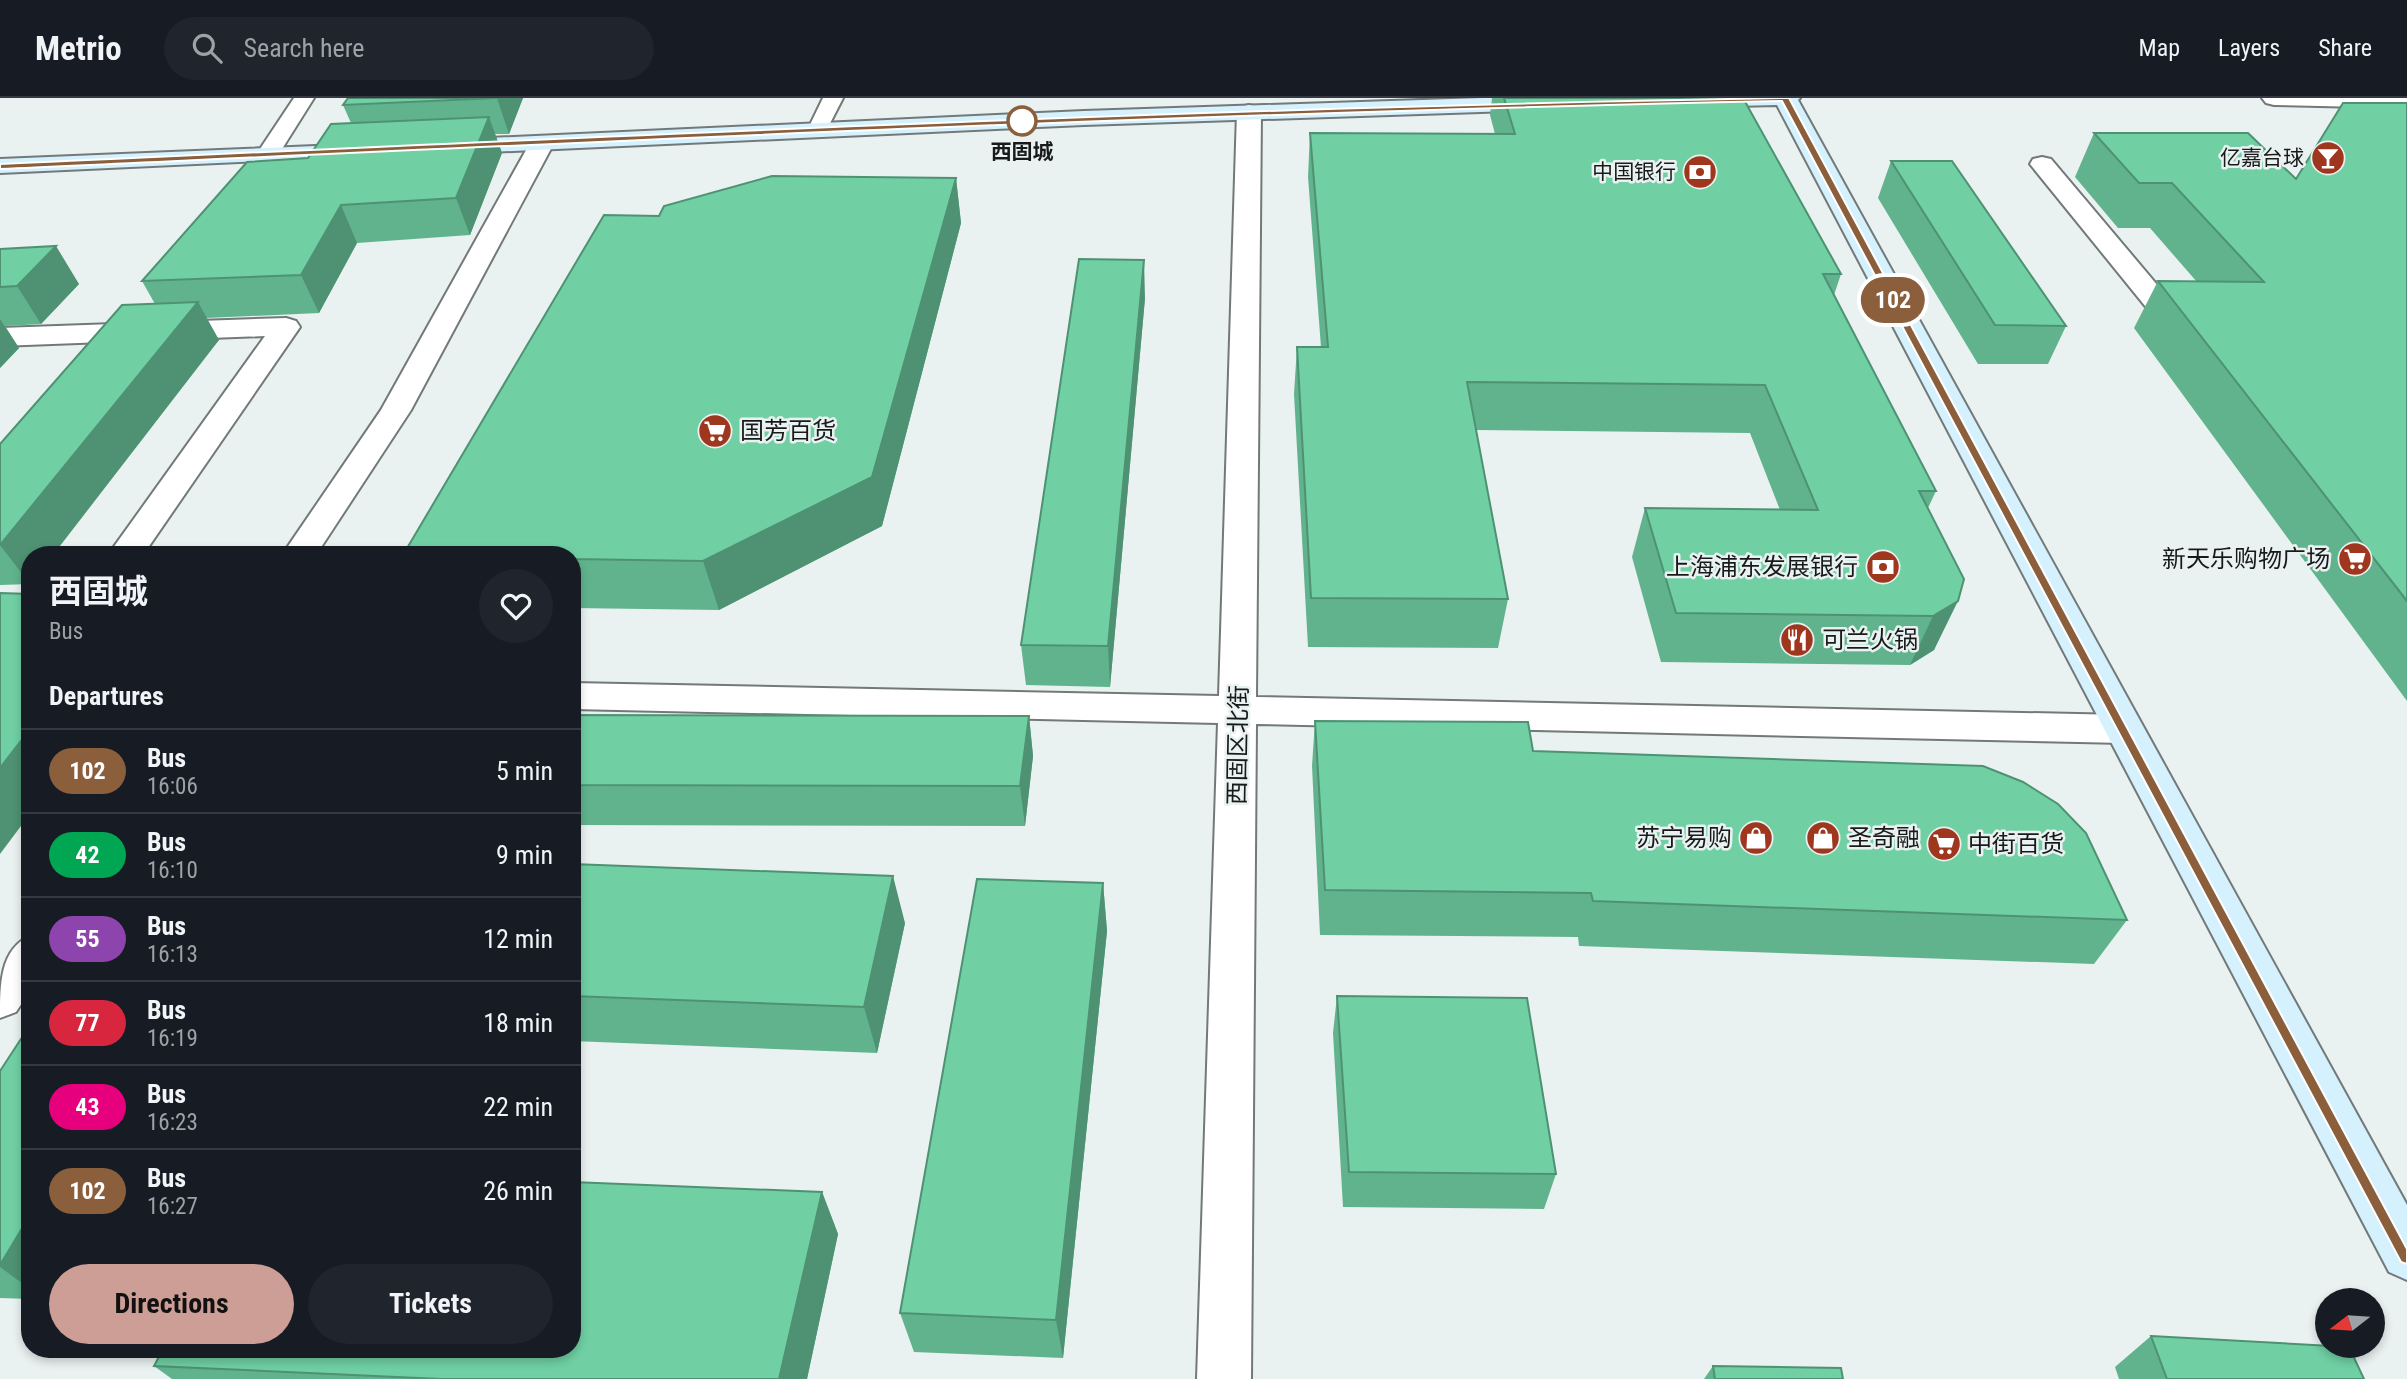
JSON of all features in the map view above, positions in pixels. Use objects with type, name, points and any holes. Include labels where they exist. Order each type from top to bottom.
[{"type":"main road","points":[[1664,101],[1786,98],[2407,1255]]},
{"type":"main road","points":[[418,148],[1249,112],[1570,103]]},
{"type":"main road","points":[[0,166],[390,150]]},
{"type":"street","points":[[2274,98],[2407,101]]},
{"type":"street","name":"西固区北街","points":[[1224,1379],[1249,112]]},
{"type":"street","points":[[305,546],[396,410],[542,143]]},
{"type":"street","points":[[2042,164],[2164,311]]},
{"type":"street","points":[[0,337],[286,327],[131,546]]},
{"type":"street","points":[[581,696],[2124,729]]},
{"type":"street","points":[[0,999],[21,968]]},
{"type":"lane","points":[[267,155],[304,98]]},
{"type":"lane","points":[[817,131],[833,98]]},
{"type":"building","points":[[348,98],[497,98],[343,105]]},
{"type":"building","points":[[1504,98],[1743,98],[1841,274],[1823,274],[1936,491],[1919,491],[1964,579],[1958,601],[1933,616],[1676,613],[1645,508],[1818,510],[1765,385],[1467,382],[1508,599],[1311,598],[1297,347],[1328,347],[1310,133],[1515,134]]},
{"type":"building","points":[[2343,103],[2407,103],[2407,601],[2158,281],[2264,282],[2172,183],[2139,183],[2094,133],[2248,133],[2296,179]]},
{"type":"building","points":[[489,117],[456,198],[341,205],[301,275],[142,281],[247,162],[308,158],[331,124]]},
{"type":"building","points":[[1891,161],[1952,161],[2066,326],[1995,325]]},
{"type":"building","name":"国芳百货","points":[[772,176],[956,178],[872,477],[703,561],[581,559],[581,546],[408,546],[604,215],[659,216],[664,206]]},
{"type":"building","points":[[56,246],[17,286],[0,287],[0,249]]},
{"type":"building","points":[[1079,259],[1144,260],[1108,646],[1021,645]]},
{"type":"building","points":[[198,302],[0,545],[0,444],[122,305]]},
{"type":"building","points":[[0,593],[21,594],[21,741],[0,768]]},
{"type":"building","points":[[581,715],[1029,716],[1020,786],[581,785]]},
{"type":"building","points":[[1315,721],[1528,722],[1533,751],[1983,766],[2023,782],[2058,804],[2086,833],[2127,920],[1593,901],[1591,893],[1325,890]]},
{"type":"building","points":[[581,864],[893,876],[864,1007],[581,996]]},
{"type":"building","points":[[977,879],[1103,883],[1056,1320],[900,1313]]},
{"type":"building","points":[[1337,996],[1527,998],[1556,1174],[1349,1172]]},
{"type":"building","points":[[21,1039],[21,1230],[0,1265],[0,1071]]},
{"type":"building","points":[[581,1182],[822,1192],[779,1379],[441,1379],[154,1366],[158,1358],[581,1358]]},
{"type":"building","points":[[2151,1336],[2315,1345],[2315,1358],[2354,1358],[2364,1379],[2167,1379]]},
{"type":"building","points":[[1713,1366],[1841,1368],[1843,1379],[1715,1379]]},
{"type":"bus line","name":"102","points":[[0,166],[1084,118],[1449,105],[1785,98],[2407,1255]]},
{"type":"place","name":"西固城","points":[[1022,121]]},
{"type":"place","name":"亿嘉台球","points":[[2328,158]]},
{"type":"place","name":"中国银行","points":[[1700,172]]},
{"type":"place","name":"国芳百货","points":[[715,431]]},
{"type":"place","name":"新天乐购物广场","points":[[2355,559]]},
{"type":"place","name":"上海浦东发展银行","points":[[1883,567]]},
{"type":"place","name":"可兰火锅","points":[[1797,640]]},
{"type":"place","name":"苏宁易购","points":[[1756,838]]},
{"type":"place","name":"圣奇融","points":[[1823,838]]},
{"type":"place","name":"中街百货","points":[[1944,844]]}]
